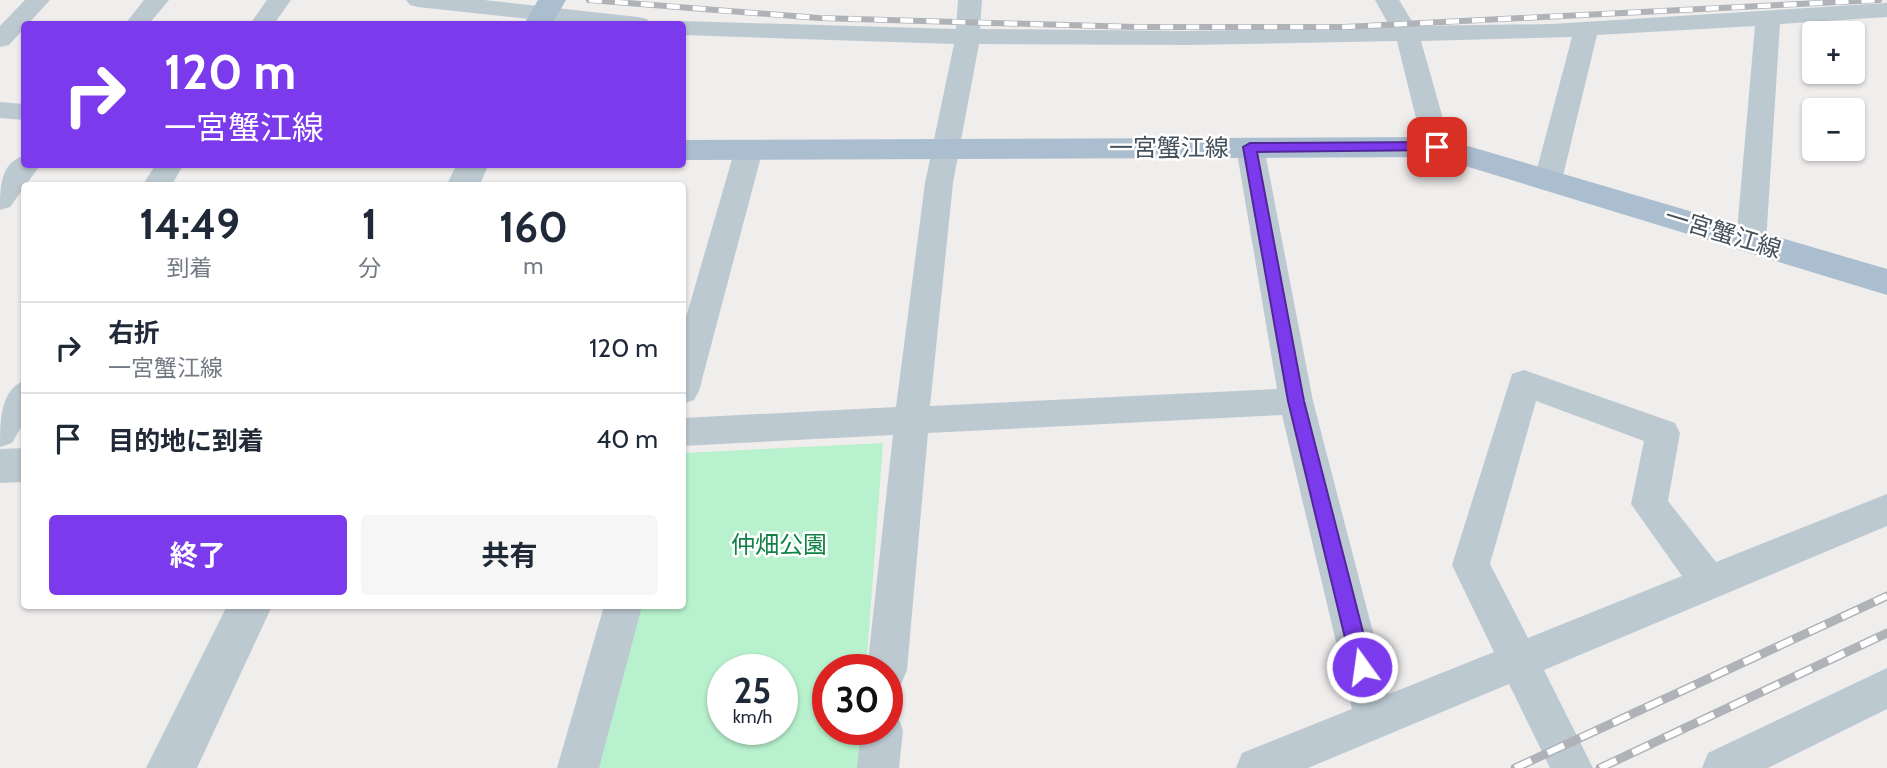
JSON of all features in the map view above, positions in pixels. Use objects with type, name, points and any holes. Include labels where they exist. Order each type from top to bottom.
[{"type":"main road","name":"一宮蟹江線","points":[[686,150],[1437,147],[1887,282]]},
{"type":"street","points":[[0,40],[38,0]]},
{"type":"street","points":[[140,21],[157,0]]},
{"type":"street","points":[[264,21],[279,0]]},
{"type":"street","points":[[418,0],[613,21]]},
{"type":"street","points":[[888,654],[910,419],[943,149],[969,36],[970,0]]},
{"type":"street","points":[[1387,0],[1407,34],[1437,147]]},
{"type":"street","points":[[1685,0],[1704,22]]},
{"type":"street","points":[[686,28],[768,33],[1188,38],[1586,29],[1887,10]]},
{"type":"street","points":[[1751,242],[1769,17]]},
{"type":"street","points":[[1548,180],[1586,29]]},
{"type":"street","points":[[0,110],[21,112]]},
{"type":"street","points":[[1250,147],[1296,401],[1375,720]]},
{"type":"street","points":[[686,377],[750,149]]},
{"type":"street","points":[[0,200],[24,168]]},
{"type":"street","points":[[1572,768],[1471,565],[1524,383],[1663,433],[1649,504],[1710,584]]},
{"type":"street","points":[[0,433],[21,399]]},
{"type":"street","points":[[686,432],[1296,401]]},
{"type":"street","points":[[0,466],[21,465]]},
{"type":"street","points":[[1257,768],[1887,510]]},
{"type":"street","points":[[171,768],[249,609]]},
{"type":"street","points":[[578,768],[622,609]]},
{"type":"street","points":[[1723,768],[1887,688]]},
{"type":"street","points":[[878,768],[880,745]]},
{"type":"green space","name":"仲畑公園","points":[[883,443],[867,654],[812,654],[812,745],[861,745],[859,768],[580,768],[628,609],[686,609],[686,453]]},
{"type":"railway","points":[[589,0],[819,18],[1135,27],[1344,27],[1879,0]]},
{"type":"railway","points":[[1515,768],[1887,596]]},
{"type":"railway","points":[[1600,768],[1887,633]]},
{"type":"route","points":[[1362,667],[1296,401],[1250,147],[1437,147]]}]
